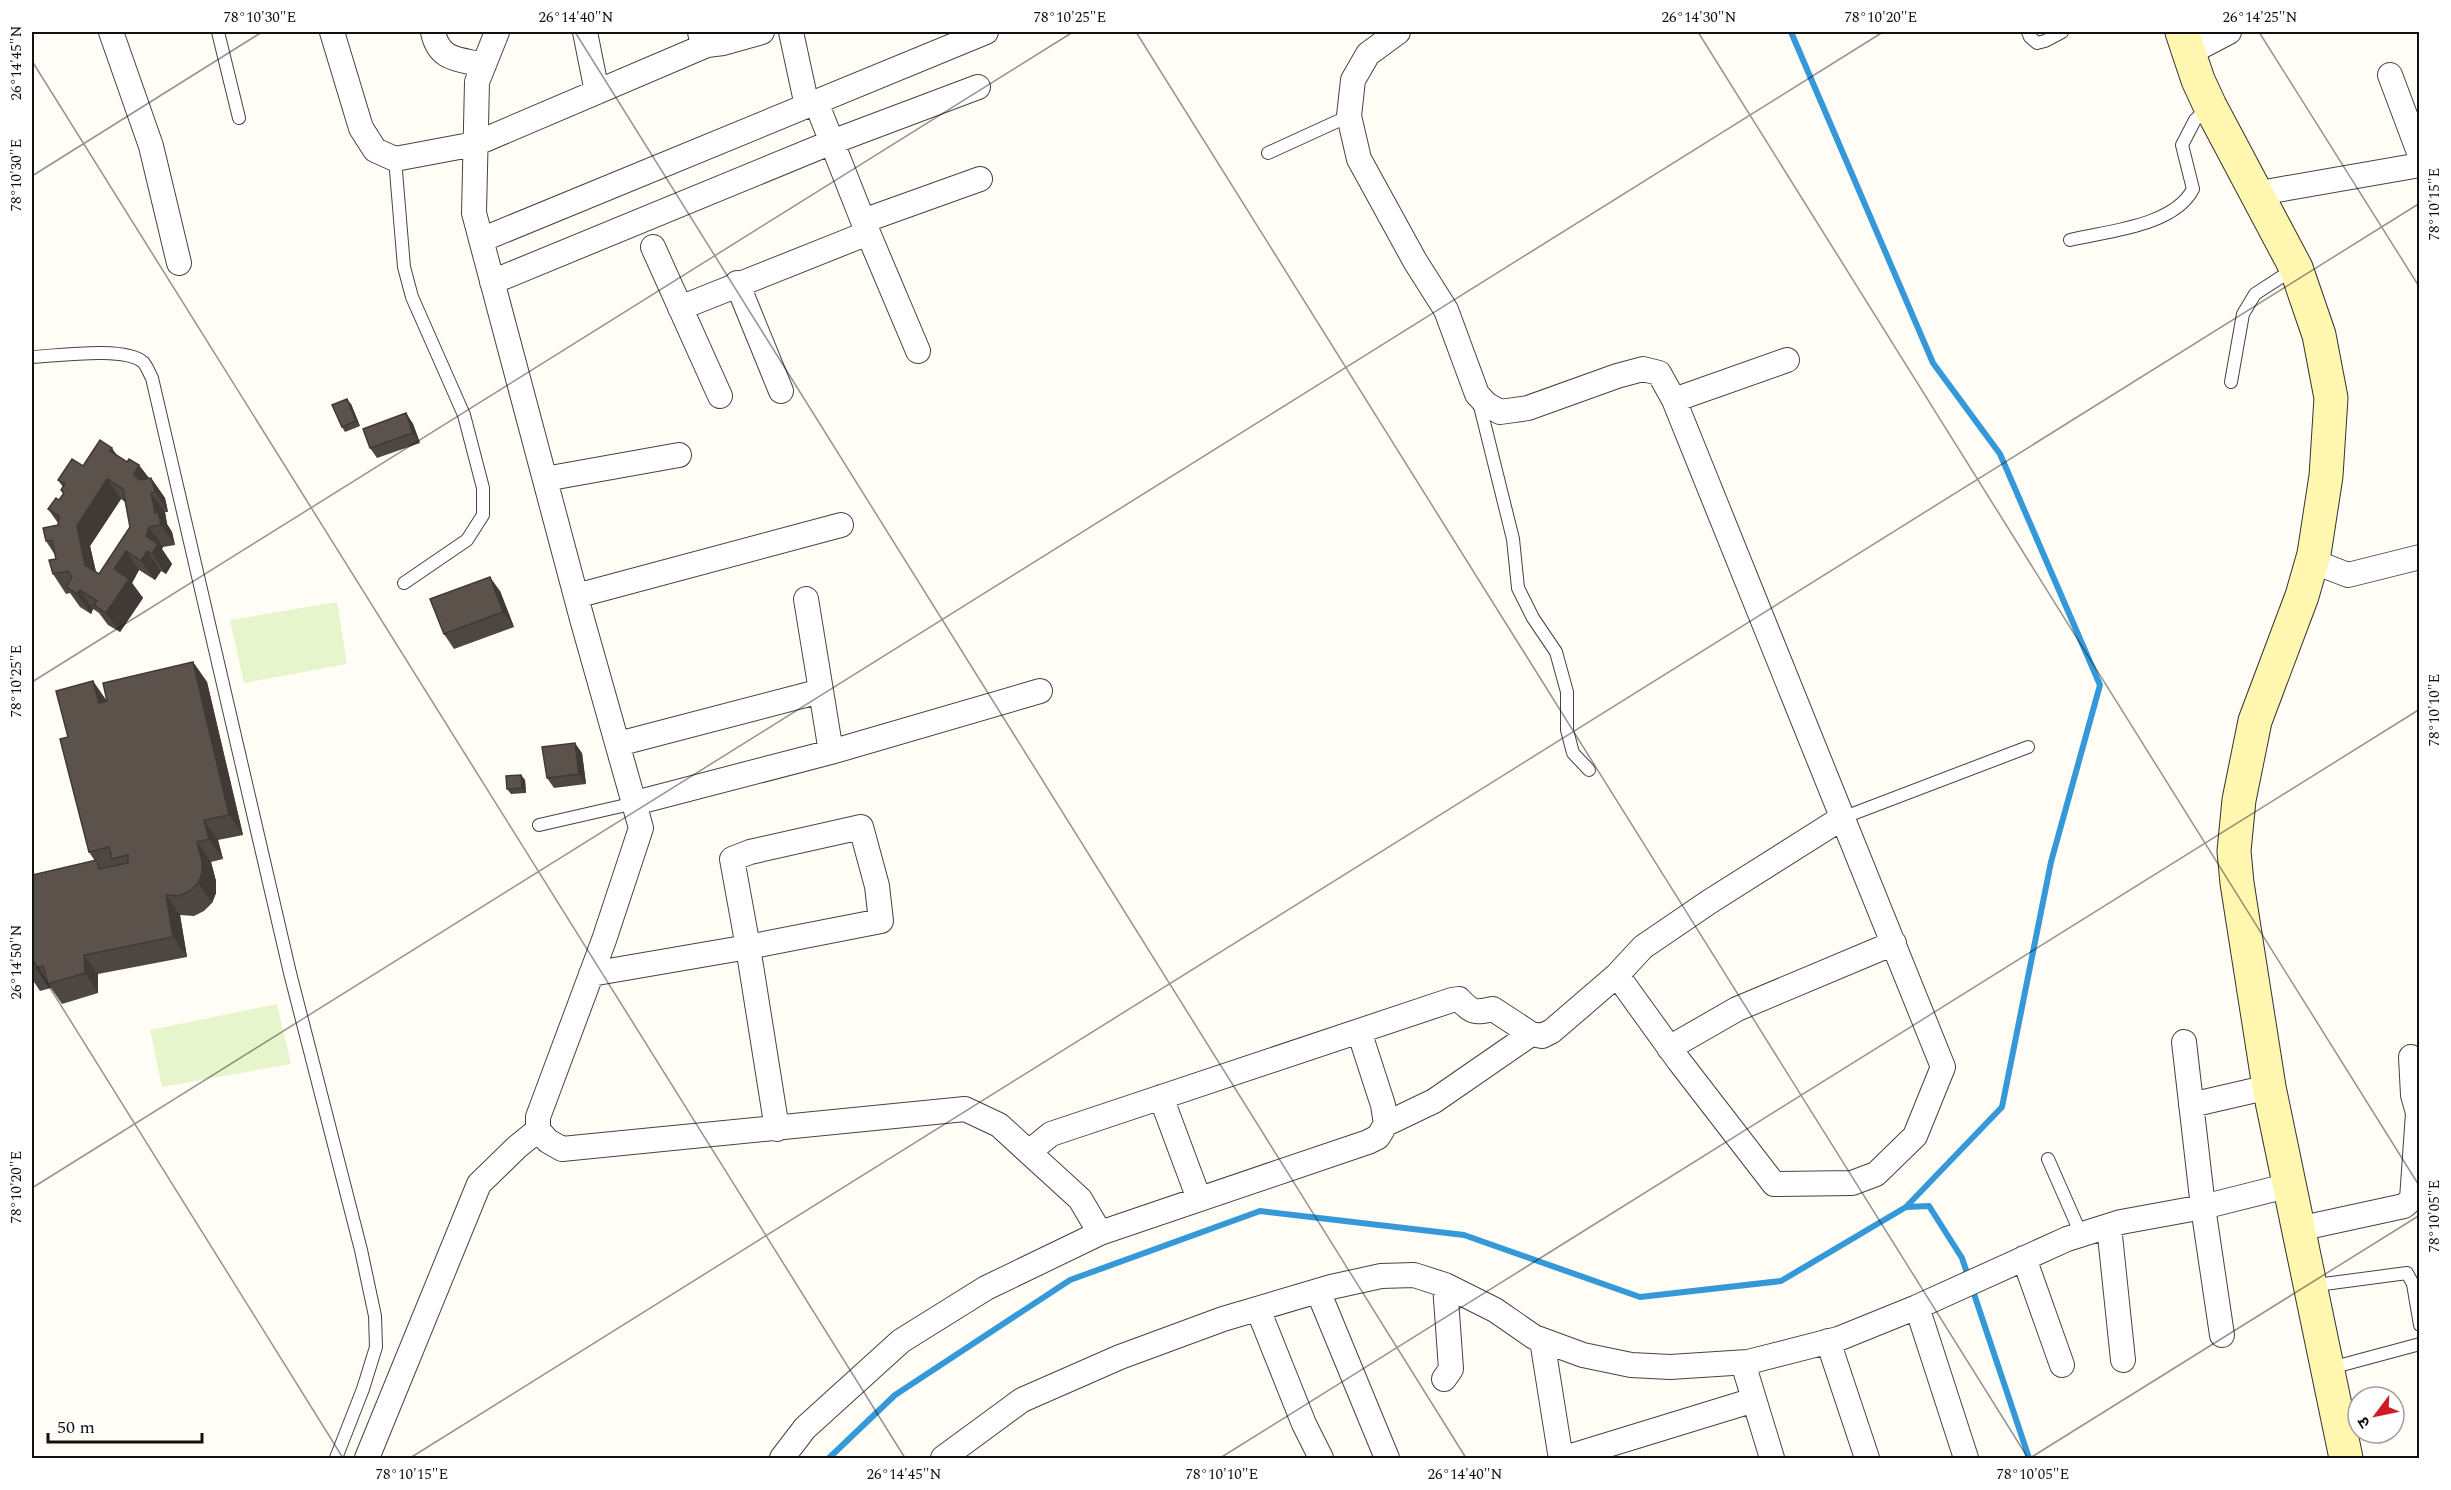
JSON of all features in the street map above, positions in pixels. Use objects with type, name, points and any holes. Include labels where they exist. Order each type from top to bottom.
[{"type":"street","points":[[111,32],[151,146],[180,262]]},
{"type":"street","points":[[332,32],[361,128],[375,150],[395,159],[476,144],[597,92],[704,38],[723,43],[762,32]]},
{"type":"street","points":[[433,32],[436,45],[447,57],[484,65]]},
{"type":"street","points":[[497,32],[477,82],[474,213],[544,479],[642,828],[538,1117],[538,1130],[548,1141],[562,1149],[965,1109],[999,1125],[1029,1152],[1080,1199],[1100,1233]]},
{"type":"street","points":[[585,32],[597,92]]},
{"type":"street","points":[[791,32],[812,104],[832,142],[865,227],[918,351]]},
{"type":"street","points":[[480,240],[986,32]]},
{"type":"street","points":[[1398,32],[1368,54],[1353,80],[1349,116],[1359,159],[1415,261],[1446,310],[1477,394],[1486,404],[1500,412],[1528,408],[1643,369],[1659,373],[1674,400],[1943,1067],[1915,1136],[1875,1174],[1852,1183],[1774,1184],[1669,1048],[1617,975]]},
{"type":"street","points":[[2192,41],[2229,32]]},
{"type":"street","points":[[2192,41],[2210,106],[2296,268],[2319,335],[2331,398],[2314,600],[2266,725],[2246,851],[2304,1228],[2346,1458]]},
{"type":"street","points":[[2192,41],[2307,262],[2331,332],[2344,397],[2338,478],[2318,564],[2302,596],[2254,722],[2239,800],[2234,851],[2269,1087],[2290,1185],[2324,1284],[2338,1366],[2358,1458]]},
{"type":"street","points":[[2390,75],[2420,155]]},
{"type":"street","points":[[492,282],[832,142],[978,87]]},
{"type":"street","points":[[2271,191],[2420,165]]},
{"type":"street","points":[[680,308],[980,179]]},
{"type":"street","points":[[653,247],[720,396]]},
{"type":"street","points":[[737,283],[781,391]]},
{"type":"street","points":[[1674,400],[1787,360]]},
{"type":"street","points":[[544,479],[679,455]]},
{"type":"street","points":[[576,596],[841,525]]},
{"type":"street","points":[[2318,564],[2348,575],[2420,558]]},
{"type":"street","points":[[806,599],[831,752]]},
{"type":"street","points":[[635,804],[831,752],[1040,691]]},
{"type":"street","points":[[618,744],[821,692]]},
{"type":"street","points":[[1029,1152],[1051,1134],[1459,999],[1468,1009],[1477,1012],[1493,1008],[1531,1034],[1542,1036],[1552,1031],[1617,975],[1643,947],[1709,902],[1842,819]]},
{"type":"street","points":[[591,974],[748,947],[881,921],[877,886],[861,827],[750,852],[732,859],[748,947],[777,1129]]},
{"type":"street","points":[[1669,1048],[1737,1009],[1894,943]]},
{"type":"street","points":[[1359,1031],[1383,1105],[1386,1124]]},
{"type":"street","points":[[782,1458],[805,1428],[901,1341],[986,1288],[1100,1233],[1368,1143],[1378,1137],[1386,1124],[1434,1101],[1531,1034]]},
{"type":"street","points":[[2184,1042],[2203,1207],[2222,1335]]},
{"type":"street","points":[[2304,1228],[2404,1206],[2412,1199],[2418,1113],[2411,1057]]},
{"type":"street","points":[[2191,1106],[2269,1087]]},
{"type":"street","points":[[1161,1097],[1199,1199]]},
{"type":"street","points":[[367,1458],[479,1184],[538,1130]]},
{"type":"street","points":[[943,1458],[1022,1400],[1120,1357],[1258,1309],[1318,1291],[1381,1276],[1414,1275],[1445,1285],[1495,1310],[1534,1337],[1583,1355],[1631,1365],[1670,1367],[1743,1363],[1828,1341],[1917,1307],[2081,1234],[2290,1185]]},
{"type":"street","points":[[2109,1226],[2123,1360]]},
{"type":"street","points":[[2024,1258],[2062,1365]]},
{"type":"street","points":[[1444,1379],[1451,1369],[1445,1285]]},
{"type":"street","points":[[1318,1291],[1387,1458]]},
{"type":"street","points":[[1917,1307],[1966,1458]]},
{"type":"street","points":[[1258,1309],[1304,1424],[1321,1458]]},
{"type":"street","points":[[1542,1340],[1560,1453],[1565,1458],[1754,1400]]},
{"type":"street","points":[[1828,1341],[1867,1458]]},
{"type":"street","points":[[1743,1363],[1772,1458]]},
{"type":"lane","points":[[218,32],[239,118]]},
{"type":"lane","points":[[2028,32],[2037,43],[2062,32]]},
{"type":"lane","points":[[2070,240],[2162,218],[2188,197],[2193,189],[2182,145],[2195,120],[2210,106]]},
{"type":"lane","points":[[1268,153],[1349,116]]},
{"type":"lane","points":[[395,159],[404,267],[412,297],[464,415],[483,488],[483,515],[466,540],[404,583]]},
{"type":"lane","points":[[2231,382],[2243,314],[2255,294],[2296,268]]},
{"type":"lane","points":[[32,357],[101,353],[132,355],[145,363],[152,378],[290,973],[361,1250],[375,1316],[376,1347],[363,1389],[336,1458]]},
{"type":"lane","points":[[1477,394],[1513,539],[1518,588],[1533,618],[1557,652],[1567,692],[1567,730],[1573,753],[1589,770]]},
{"type":"lane","points":[[1842,819],[2028,747]]},
{"type":"lane","points":[[539,825],[635,804]]},
{"type":"lane","points":[[2048,1159],[2081,1234]]},
{"type":"lane","points":[[2324,1284],[2407,1273],[2413,1284],[2420,1325]]},
{"type":"lane","points":[[2338,1366],[2420,1344]]},
{"type":"green space","points":[[337,602],[347,664],[244,683],[230,620]]},
{"type":"green space","points":[[277,1004],[291,1064],[162,1087],[150,1030]]},
{"type":"building","points":[[347,399],[356,421],[342,427],[332,405]]},
{"type":"building","points":[[406,413],[413,433],[370,448],[363,429]]},
{"type":"building","points":[[100,440],[112,448],[110,451],[127,462],[129,459],[139,465],[134,474],[139,480],[151,478],[155,492],[151,493],[155,513],[158,512],[161,525],[149,527],[146,536],[158,544],[152,554],[147,551],[141,561],[126,551],[114,569],[129,579],[106,613],[94,605],[97,601],[80,590],[77,594],[66,587],[72,577],[68,571],[53,574],[49,560],[56,559],[52,540],[46,541],[43,528],[58,525],[59,516],[48,509],[56,498],[59,500],[64,493],[61,490],[65,484],[58,480],[72,459],[83,466]],"holes":[[[107,479],[123,489],[130,527],[99,574],[85,565],[77,526]]]},
{"type":"building","points":[[490,577],[503,612],[444,634],[430,599]]},
{"type":"building","points":[[193,662],[229,815],[204,820],[209,839],[197,842],[202,861],[202,873],[198,883],[190,891],[180,896],[166,895],[173,937],[84,955],[85,973],[48,984],[43,966],[32,969],[32,875],[97,860],[99,869],[128,863],[128,855],[112,859],[109,847],[89,852],[60,739],[68,737],[56,691],[93,681],[99,703],[107,701],[103,683]]},
{"type":"building","points":[[575,743],[579,774],[547,778],[542,747]]},
{"type":"building","points":[[521,775],[522,788],[507,789],[506,776]]},
{"type":"waterway","points":[[829,1458],[895,1395],[1070,1280],[1260,1211],[1464,1235],[1640,1297],[1781,1281],[1906,1207],[2002,1107],[2051,862],[2100,685],[2000,454],[1933,363],[1791,32]]},
{"type":"waterway","points":[[1906,1207],[1929,1206],[1962,1258],[1969,1279]]},
{"type":"waterway","points":[[1972,1288],[2029,1458]]}]
